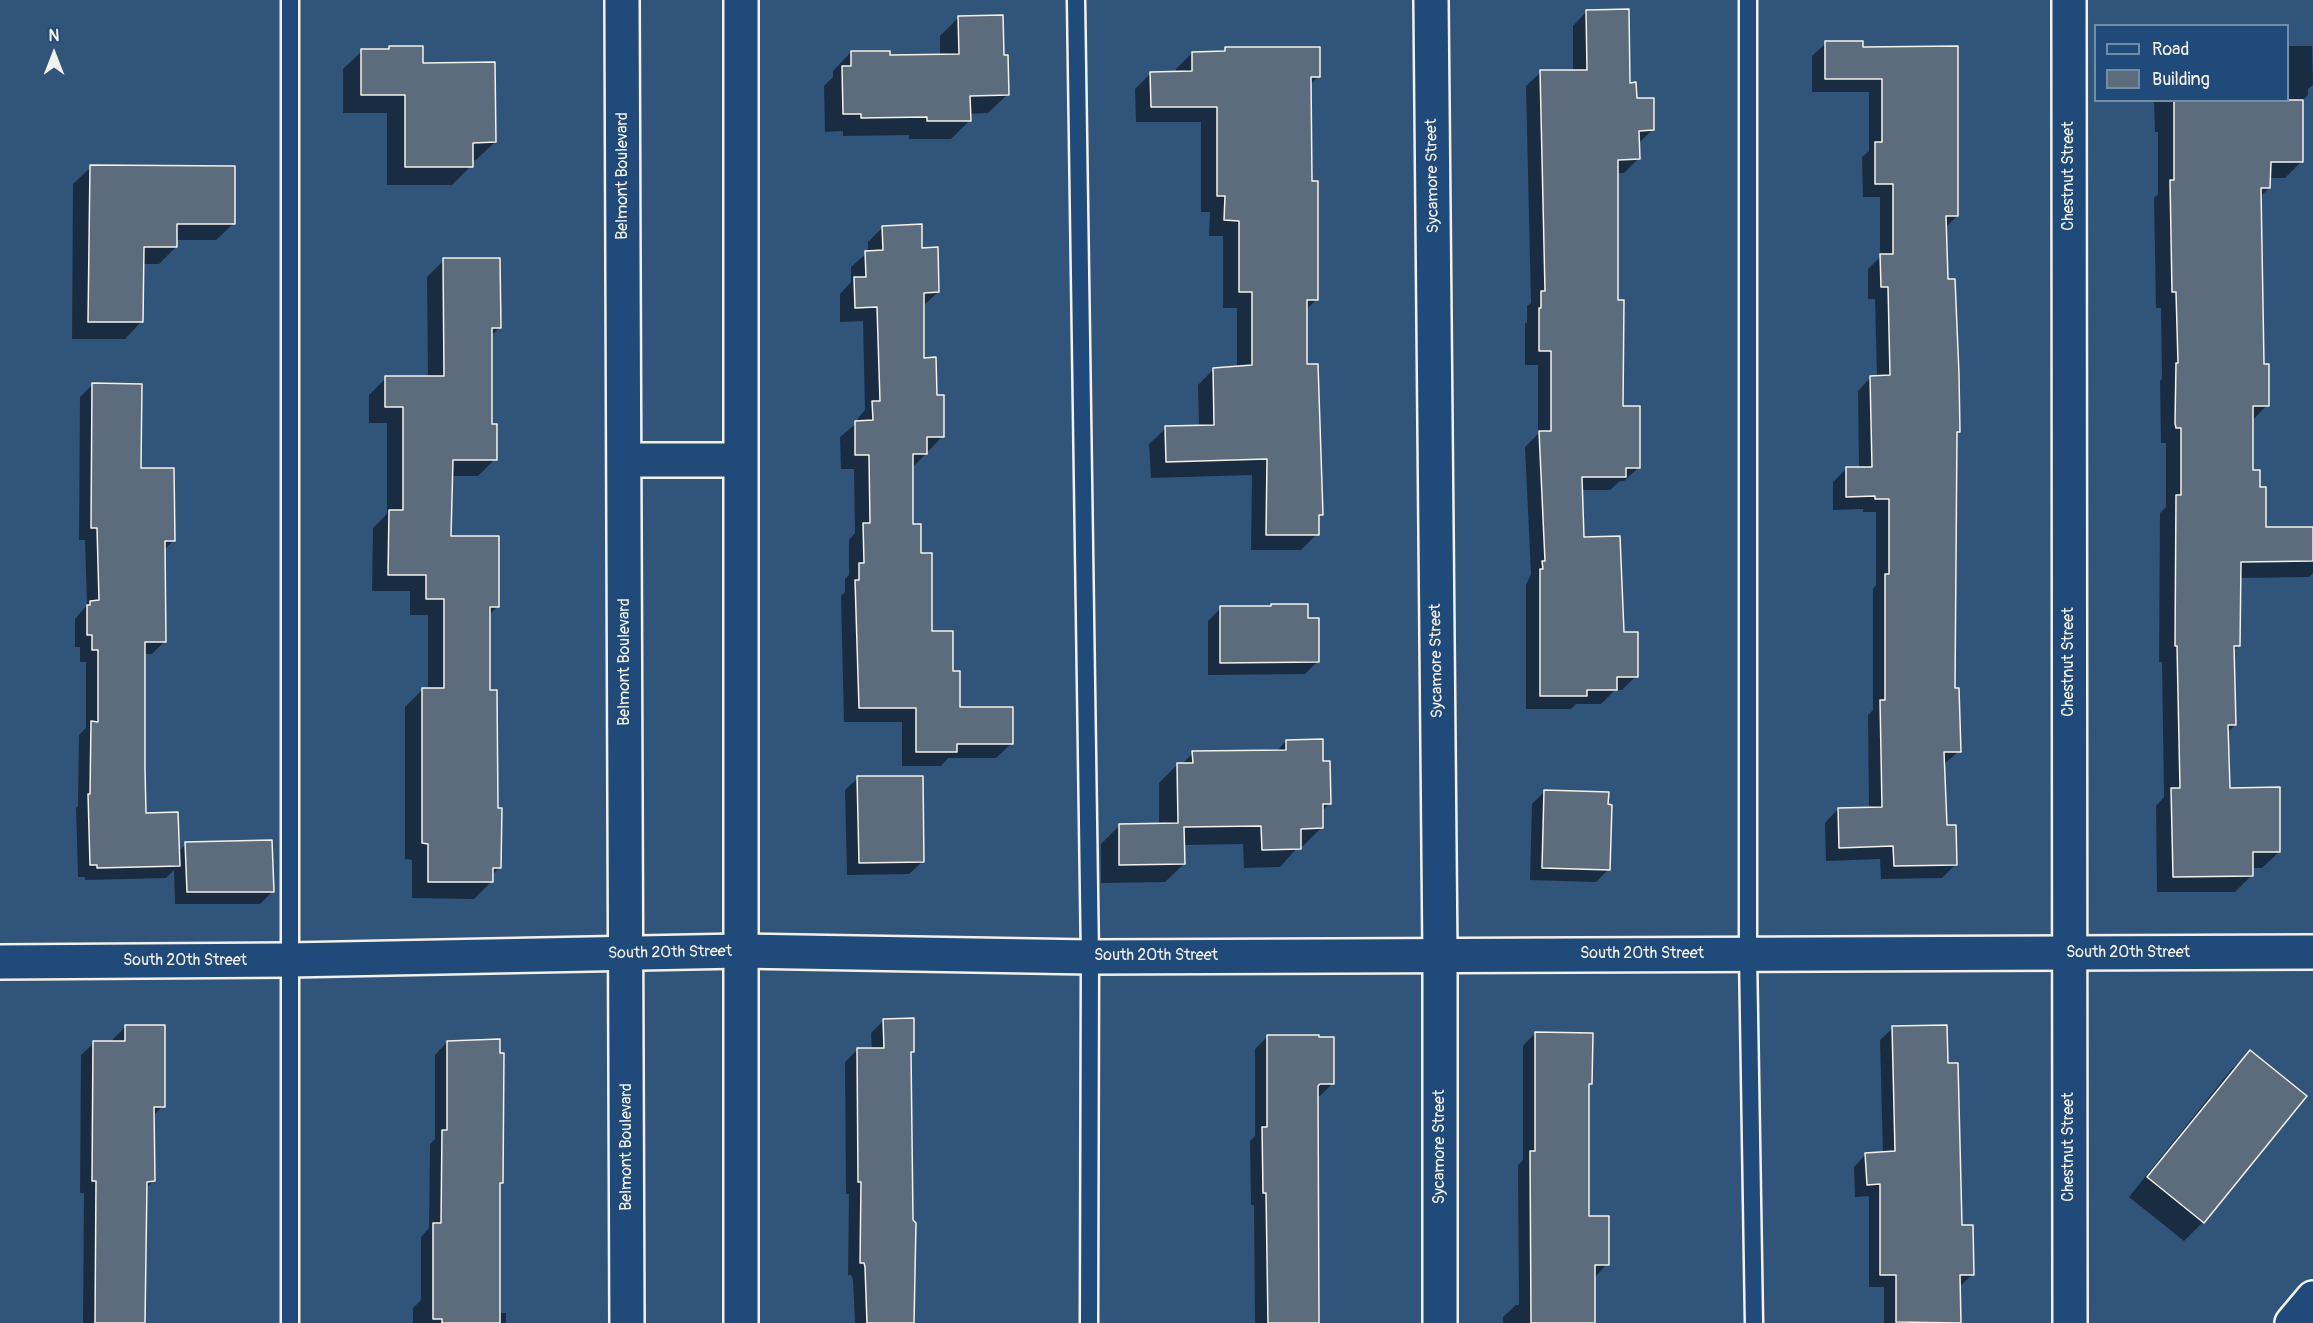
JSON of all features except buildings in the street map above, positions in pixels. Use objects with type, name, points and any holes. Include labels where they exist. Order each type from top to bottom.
[{"type":"street","name":"Belmont Boulevard","points":[[622,0],[627,1323]]},
{"type":"street","points":[[741,0],[741,1323]]},
{"type":"street","name":"Sycamore Street","points":[[1431,0],[1440,955],[1440,1323]]},
{"type":"street","name":"Chestnut Street","points":[[2069,0],[2070,1323]]},
{"type":"street","points":[[624,460],[741,460]]},
{"type":"street","name":"South 20th Street","points":[[0,962],[290,960],[740,951],[1090,957],[2313,952]]},
{"type":"street","points":[[2292,1323],[2313,1298]]},
{"type":"lane","points":[[290,0],[291,1323]]},
{"type":"lane","points":[[1076,0],[1090,957],[1089,1323]]},
{"type":"lane","points":[[1748,0],[1748,953],[1754,1323]]}]
